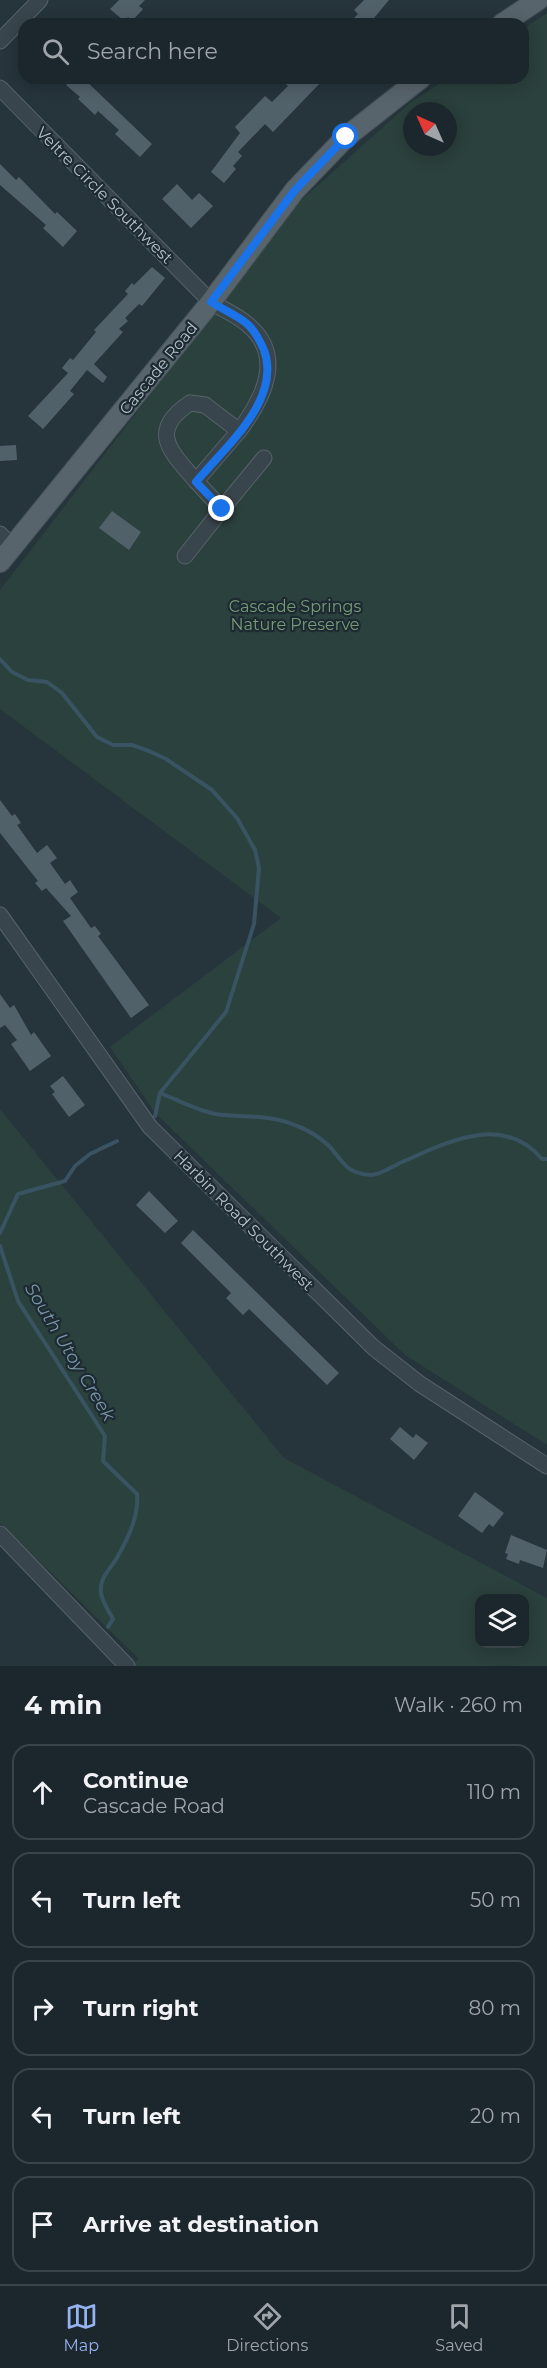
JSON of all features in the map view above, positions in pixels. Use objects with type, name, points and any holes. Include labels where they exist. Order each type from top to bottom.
[{"type":"main road","points":[[511,18],[538,0]]},
{"type":"main road","name":"Cascade Road","points":[[0,562],[6,540],[211,302],[295,190],[346,137],[413,84]]},
{"type":"street","points":[[22,18],[40,0]]},
{"type":"street","points":[[0,41],[18,23]]},
{"type":"street","name":"Veltre Circle Southwest","points":[[0,88],[211,302],[248,324],[261,344],[269,364],[266,385],[258,406],[196,482]]},
{"type":"street","points":[[222,509],[176,458],[165,438],[167,424],[177,412],[190,403],[205,405],[239,431]]},
{"type":"street","points":[[185,556],[264,458]]},
{"type":"street","name":"Harbin Road Southwest","points":[[0,915],[150,1127],[374,1348],[420,1384],[547,1466]]},
{"type":"street","points":[[0,1534],[127,1666]]},
{"type":"green space","name":"Cascade Springs Nature Preserve","points":[[547,13],[547,1445],[405,1355],[155,1113],[110,1047],[281,918],[0,709],[0,590],[297,204],[403,109],[403,156],[457,156],[457,102],[412,102],[439,84],[529,84],[529,25]]},
{"type":"green space","points":[[0,1109],[284,1458],[547,1598],[547,1666],[131,1666],[139,1659],[0,1523]]},
{"type":"building","points":[[119,0],[145,0],[139,6],[143,9],[135,18],[120,18],[110,9]]},
{"type":"building","points":[[364,0],[389,0],[374,18],[354,18],[358,14],[354,10]]},
{"type":"building","points":[[89,84],[152,144],[140,157],[115,134],[119,130],[98,111],[95,115],[66,85]]},
{"type":"building","points":[[286,84],[319,84],[273,132],[265,124],[238,152],[242,156],[233,166],[236,169],[224,183],[211,172],[240,133],[235,127],[265,96],[272,102],[288,86]]},
{"type":"building","points":[[0,164],[16,180],[19,177],[55,214],[57,212],[77,231],[63,247],[43,228],[46,225],[0,185]]},
{"type":"building","points":[[177,184],[192,200],[199,193],[213,206],[191,228],[162,199]]},
{"type":"building","points":[[152,267],[165,278],[142,306],[139,304],[125,318],[128,321],[119,329],[123,332],[94,364],[107,377],[103,383],[87,370],[70,391],[74,394],[43,429],[28,416],[68,373],[62,368],[70,358],[73,360],[96,332],[94,330],[128,294],[125,291]]},
{"type":"building","points":[[16,445],[17,460],[0,461],[0,446]]},
{"type":"building","points":[[112,511],[141,532],[129,550],[99,528]]},
{"type":"building","points":[[0,800],[12,816],[15,814],[21,823],[17,825],[37,853],[47,845],[57,858],[50,863],[65,884],[70,880],[78,892],[70,898],[91,928],[95,926],[101,934],[98,936],[149,1005],[131,1018],[63,921],[71,916],[46,888],[42,891],[35,883],[38,881],[0,833]]},
{"type":"building","points":[[0,994],[10,1008],[14,1005],[31,1035],[34,1032],[51,1056],[30,1071],[11,1044],[17,1040],[5,1025],[0,1028]]},
{"type":"building","points":[[63,1076],[85,1105],[69,1117],[52,1094],[55,1092],[50,1086]]},
{"type":"building","points":[[149,1191],[178,1221],[165,1233],[136,1205]]},
{"type":"building","points":[[193,1230],[339,1373],[327,1385],[249,1309],[243,1315],[226,1298],[231,1293],[181,1243]]},
{"type":"building","points":[[400,1427],[413,1438],[416,1434],[428,1443],[414,1460],[390,1439]]},
{"type":"building","points":[[475,1492],[504,1513],[493,1527],[489,1524],[482,1533],[458,1516]]},
{"type":"building","points":[[511,1535],[547,1550],[543,1568],[520,1560],[519,1564],[506,1559],[508,1554],[505,1553]]},
{"type":"waterway","points":[[0,659],[12,672],[28,680],[47,682],[62,693],[97,737],[113,745],[132,745],[149,751],[166,759],[212,790],[237,818],[255,850],[259,868],[254,924],[226,1012],[160,1093],[155,1116]]},
{"type":"waterway","name":"South Utoy Creek","points":[[160,1093],[209,1113],[287,1122],[325,1142],[345,1165],[362,1174],[378,1174],[436,1147],[473,1136],[492,1134],[509,1137],[526,1145],[542,1159],[547,1159]]},
{"type":"waterway","name":"South Utoy Creek","points":[[0,1233],[18,1194],[65,1181],[75,1166],[90,1154],[117,1141]]},
{"type":"waterway","name":"South Utoy Creek","points":[[0,1246],[18,1301],[105,1436],[103,1461],[137,1494],[135,1518],[118,1556],[102,1582],[104,1603],[113,1619],[108,1627]]},
{"type":"route","points":[[222,509],[196,482],[258,406],[266,385],[269,364],[261,344],[248,324],[211,302],[295,190],[346,137]]}]
